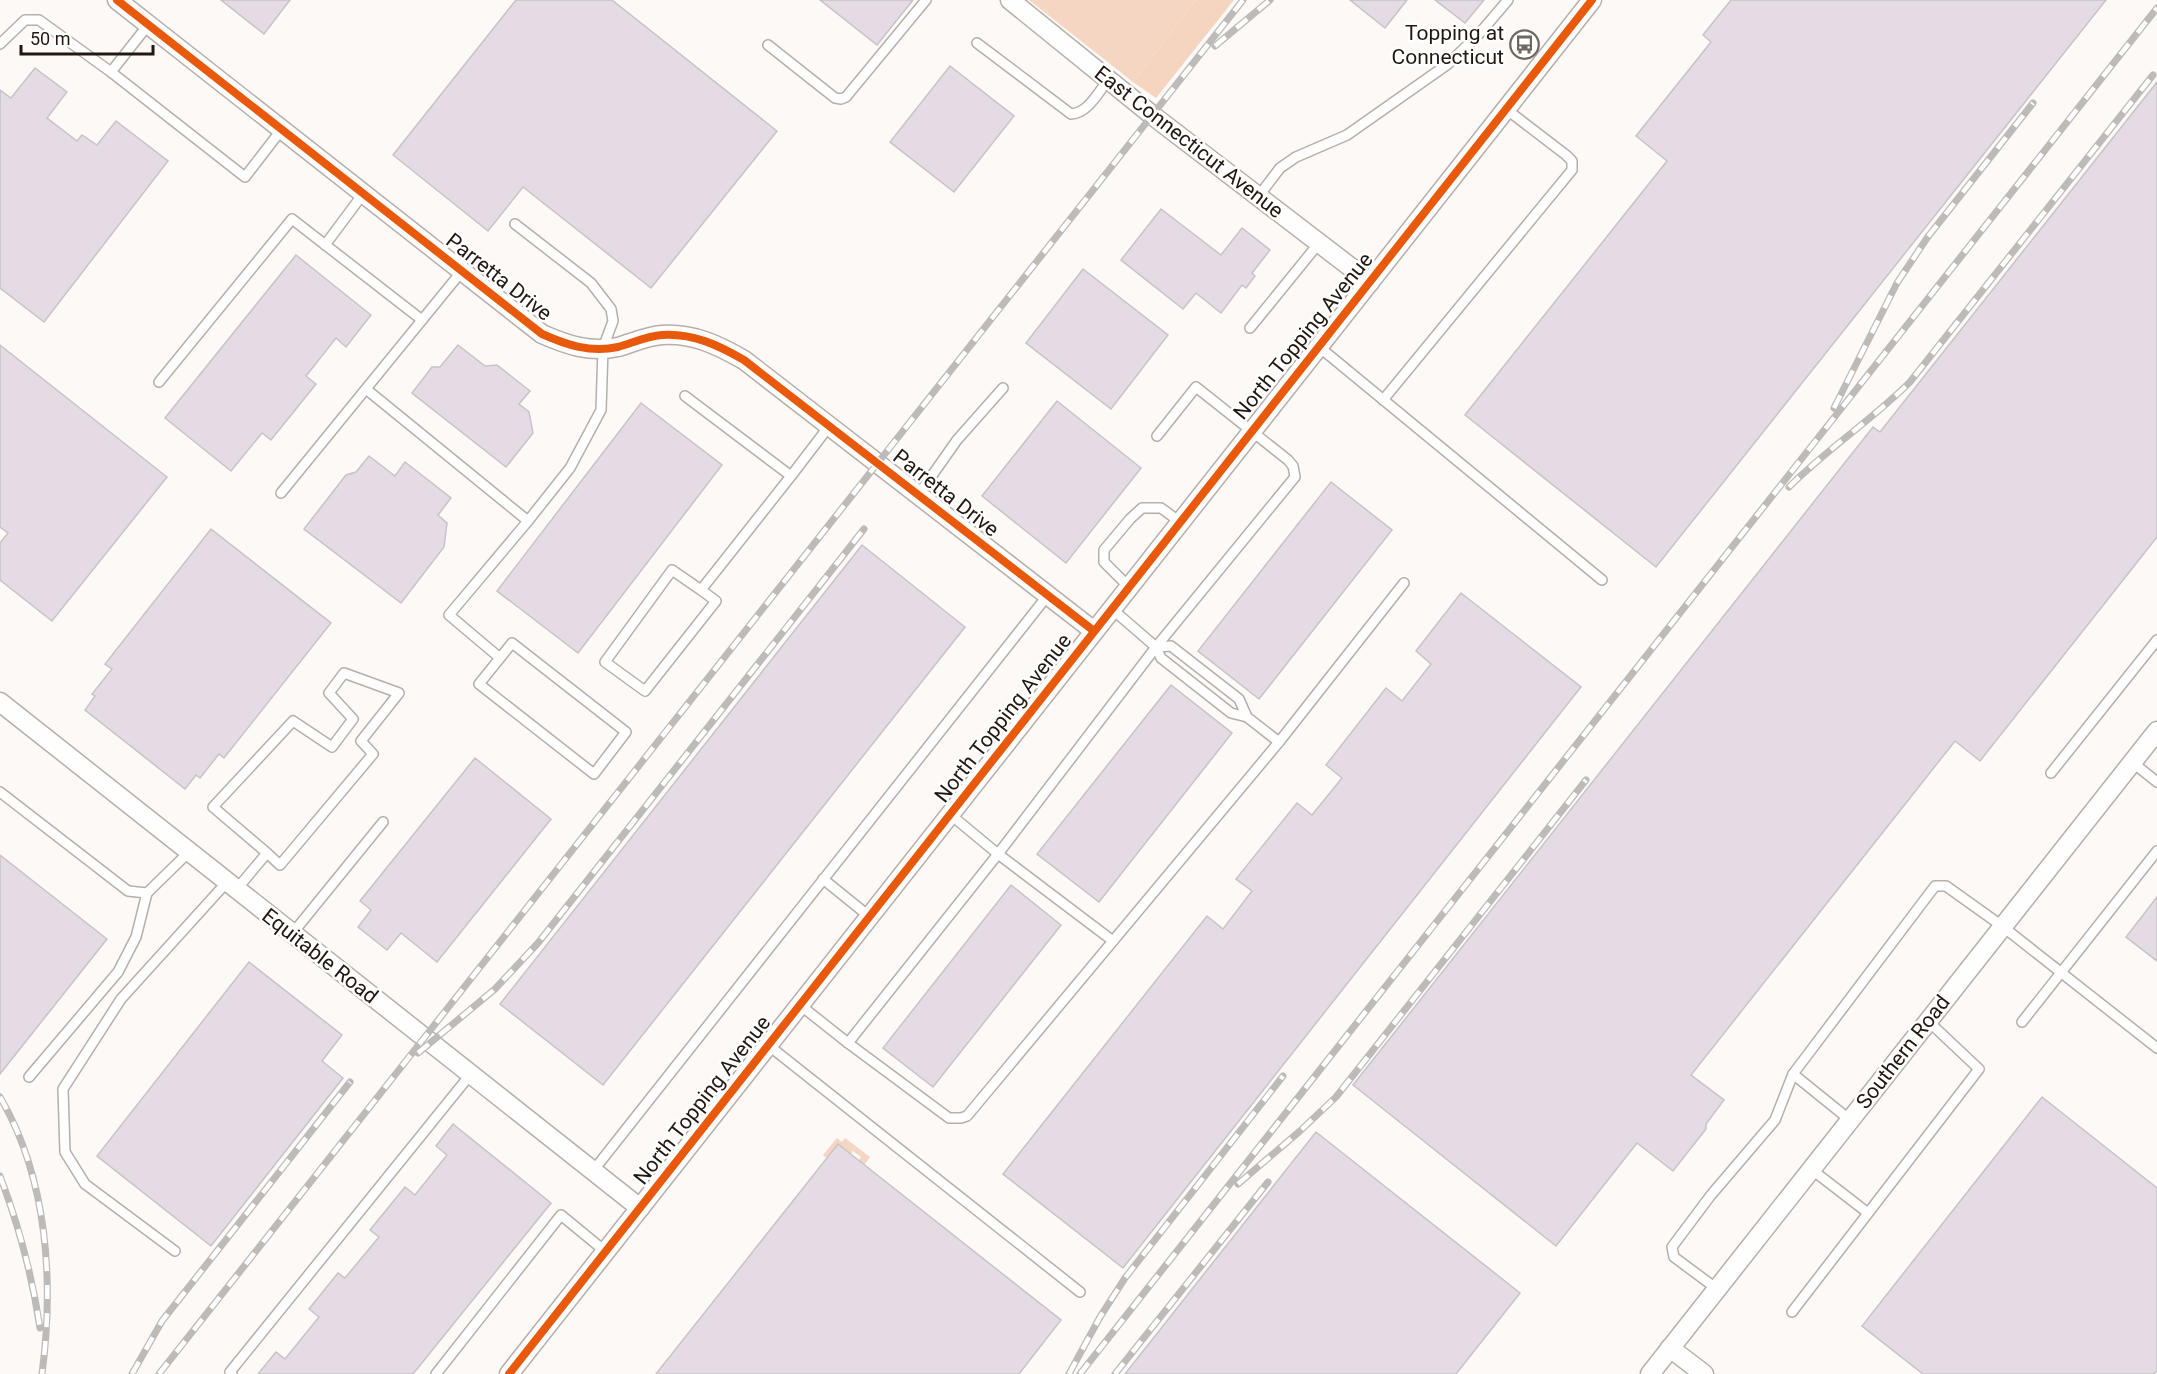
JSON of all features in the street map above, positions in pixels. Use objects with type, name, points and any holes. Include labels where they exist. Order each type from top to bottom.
[{"type":"street","name":"Parretta Drive","points":[[117,0],[542,334],[567,345],[588,349],[615,347],[661,335],[687,336],[713,343],[744,360],[830,425],[1094,631]]},
{"type":"street","name":"East Connecticut Avenue","points":[[1010,0],[1108,80],[1370,282]]},
{"type":"street","name":"North Topping Avenue","points":[[509,1374],[1592,0]]},
{"type":"street","name":"Equitable Road","points":[[0,702],[640,1208]]},
{"type":"street","name":"Southern Road","points":[[1650,1374],[2157,730]]},
{"type":"street","points":[[1670,1348],[1704,1374]]},
{"type":"lane","points":[[768,45],[835,98],[841,99],[846,97],[926,0]]},
{"type":"lane","points":[[1258,197],[1280,168],[1296,158],[1347,135],[1448,64],[1479,34],[1508,0]]},
{"type":"lane","points":[[0,44],[26,20],[39,20],[111,72],[245,177],[282,129]]},
{"type":"lane","points":[[111,72],[148,25]]},
{"type":"lane","points":[[977,43],[1071,114],[1079,114],[1085,110],[1108,80]]},
{"type":"lane","points":[[1383,400],[1572,170],[1572,161],[1566,155],[1506,109]]},
{"type":"lane","points":[[325,245],[363,194]]},
{"type":"lane","points":[[159,382],[292,219],[422,320]]},
{"type":"lane","points":[[500,658],[449,615],[570,468],[601,410],[603,348],[613,321],[611,309],[591,283],[515,224]]},
{"type":"lane","points":[[1250,328],[1319,243]]},
{"type":"lane","points":[[281,493],[462,271]]},
{"type":"lane","points":[[1318,346],[1602,580]]},
{"type":"lane","points":[[848,1043],[998,854],[1156,647],[1295,477],[1293,466],[1288,460],[1196,387],[1157,436]]},
{"type":"lane","points":[[919,494],[957,440],[1003,388]]},
{"type":"lane","points":[[366,389],[528,521]]},
{"type":"lane","points":[[684,396],[791,476]]},
{"type":"lane","points":[[701,590],[830,425]]},
{"type":"lane","points":[[1129,587],[1104,562],[1104,550],[1142,508],[1161,508],[1180,522]]},
{"type":"lane","points":[[672,570],[701,590],[716,602],[645,691],[605,662],[672,570]]},
{"type":"lane","points":[[800,1005],[950,1118],[967,1116],[1279,742],[1404,583]]},
{"type":"lane","points":[[593,1171],[1048,595]]},
{"type":"lane","points":[[1112,609],[1156,647],[1161,658],[1231,713],[1247,717],[1279,742]]},
{"type":"lane","points":[[2051,774],[2157,640]]},
{"type":"lane","points":[[512,643],[626,732],[594,774],[480,684],[500,658],[512,643]]},
{"type":"lane","points":[[1156,647],[1171,646],[1239,699],[1247,717]]},
{"type":"lane","points":[[344,673],[399,693],[361,741],[373,754],[280,865],[267,853],[213,807],[293,721],[332,747],[353,719],[329,693],[344,673]]},
{"type":"lane","points":[[2132,762],[2157,782]]},
{"type":"lane","points":[[0,792],[128,891],[147,893]]},
{"type":"lane","points":[[951,814],[998,854],[1113,941]]},
{"type":"lane","points":[[292,934],[383,822]]},
{"type":"lane","points":[[2022,1022],[2157,851]]},
{"type":"lane","points":[[29,1077],[118,972],[136,937],[147,893],[189,852]]},
{"type":"lane","points":[[175,1251],[85,1184],[64,1152],[63,1089],[121,999],[267,853]]},
{"type":"lane","points":[[823,879],[870,917]]},
{"type":"lane","points":[[1717,1289],[1674,1257],[1672,1247],[1711,1195],[1775,1120],[1793,1074],[1935,886],[1946,886],[2157,1048]]},
{"type":"lane","points":[[1792,1312],[1979,1070],[1928,1021]]},
{"type":"lane","points":[[768,1045],[1080,1292]]},
{"type":"lane","points":[[1793,1074],[1850,1120]]},
{"type":"lane","points":[[232,1374],[230,1372],[471,1075]]},
{"type":"lane","points":[[1811,1168],[1868,1213]]},
{"type":"lane","points":[[436,1374],[561,1215],[606,1252]]},
{"type":"shaded area","points":[[1029,0],[1196,0],[1133,82]]},
{"type":"shaded area","points":[[1196,0],[1234,0],[1156,98],[1133,82]]},
{"type":"shaded area","points":[[837,1138],[842,1142],[845,1138],[870,1157],[864,1165],[859,1160],[861,1157],[853,1151],[851,1154],[838,1144],[826,1158],[823,1155]]},
{"type":"building","points":[[221,0],[290,0],[264,34]]},
{"type":"building","points":[[516,0],[612,0],[777,131],[651,288],[523,187],[488,231],[393,155]]},
{"type":"building","points":[[820,0],[913,0],[877,45]]},
{"type":"building","points":[[1350,0],[1407,0],[1385,28]]},
{"type":"building","points":[[1435,0],[1484,0],[1465,23]]},
{"type":"building","points":[[1731,0],[2106,0],[1656,567],[1465,415],[1667,161],[1636,136],[1711,42],[1703,35]]},
{"type":"building","points":[[950,66],[1014,116],[954,192],[890,142]]},
{"type":"building","points":[[35,68],[67,92],[47,118],[77,141],[82,135],[97,145],[116,121],[168,161],[44,322],[0,288],[0,90],[11,98]]},
{"type":"building","points":[[2157,82],[2157,537],[1980,761],[1955,741],[1691,1075],[1724,1100],[1706,1124],[1706,1129],[1673,1171],[1637,1143],[1556,1246],[1353,1085],[1873,427],[1880,432]]},
{"type":"building","points":[[1161,209],[1221,255],[1242,228],[1270,250],[1252,273],[1255,276],[1246,288],[1242,285],[1221,313],[1196,293],[1183,309],[1121,260]]},
{"type":"building","points":[[296,255],[371,315],[346,347],[336,338],[306,376],[316,384],[271,440],[262,433],[231,471],[165,418]]},
{"type":"building","points":[[1083,269],[1168,335],[1111,409],[1026,343]]},
{"type":"building","points":[[0,345],[167,477],[52,621],[0,580],[0,543],[8,533],[0,527]]},
{"type":"building","points":[[458,345],[485,366],[497,365],[530,391],[519,404],[529,412],[533,433],[506,467],[412,393],[432,367],[440,367]]},
{"type":"building","points":[[1057,401],[1141,468],[1066,563],[982,496]]},
{"type":"building","points":[[641,403],[722,465],[578,653],[497,591]]},
{"type":"building","points":[[369,456],[395,476],[405,462],[451,498],[438,515],[447,523],[444,547],[401,603],[304,529],[346,475],[356,472]]},
{"type":"building","points":[[1331,482],[1392,530],[1259,699],[1198,651]]},
{"type":"building","points":[[211,529],[331,623],[224,758],[219,754],[200,778],[196,775],[185,789],[85,710],[95,696],[92,694],[112,669],[105,664]]},
{"type":"building","points":[[862,545],[965,627],[603,1085],[500,1004]]},
{"type":"building","points":[[1461,593],[1581,687],[1123,1268],[1003,1174],[1207,916],[1223,929],[1252,891],[1236,879],[1297,803],[1312,815],[1342,778],[1326,765],[1386,688],[1402,701],[1431,664],[1416,651]]},
{"type":"building","points":[[1171,685],[1232,733],[1099,902],[1037,854]]},
{"type":"building","points":[[475,758],[551,819],[437,962],[401,933],[387,950],[358,927],[371,910],[360,901]]},
{"type":"building","points":[[0,855],[107,939],[0,1074]]},
{"type":"building","points":[[1011,885],[1061,925],[933,1087],[883,1048]]},
{"type":"building","points":[[2157,897],[2157,961],[2126,937]]},
{"type":"building","points":[[249,962],[342,1035],[322,1061],[343,1078],[211,1246],[97,1156]]},
{"type":"building","points":[[2042,1097],[2157,1188],[2157,1370],[2154,1374],[1923,1374],[1862,1326]]},
{"type":"building","points":[[453,1124],[551,1203],[413,1374],[258,1374],[276,1352],[285,1359],[319,1317],[309,1309],[338,1273],[345,1278],[379,1237],[370,1230],[405,1187],[415,1195],[447,1155],[436,1146]]},
{"type":"building","points":[[1316,1132],[1520,1293],[1456,1374],[1125,1374]]},
{"type":"building","points":[[838,1144],[1061,1320],[1019,1374],[656,1374]]},
{"type":"railway","points":[[159,1374],[1243,0]]},
{"type":"railway","points":[[1215,46],[1270,0]]},
{"type":"railway","points":[[1080,1374],[2157,8]]},
{"type":"railway","points":[[1789,487],[1910,382],[2153,75]]},
{"type":"railway","points":[[1834,408],[1897,283],[1927,238],[2033,103]]},
{"type":"railway","points":[[418,1053],[495,989],[538,943],[864,529]]},
{"type":"railway","points":[[1238,1184],[1336,1097],[1586,780]]},
{"type":"railway","points":[[1069,1374],[1100,1317],[1125,1278],[1283,1076]]},
{"type":"railway","points":[[132,1374],[162,1321],[350,1082]]},
{"type":"railway","points":[[0,1097],[16,1129],[28,1162],[38,1196],[44,1232],[47,1303],[42,1374]]},
{"type":"railway","points":[[0,1176],[24,1251],[40,1328]]},
{"type":"railway","points":[[1115,1374],[1268,1182]]},
{"type":"cycle path","points":[[117,0],[542,334],[570,345],[598,349],[618,347],[656,336],[684,336],[705,341],[744,360],[1094,631]]},
{"type":"cycle path","points":[[509,1374],[1592,0]]},
{"type":"place","name":"Topping at Connecticut","points":[[1525,45]]}]
